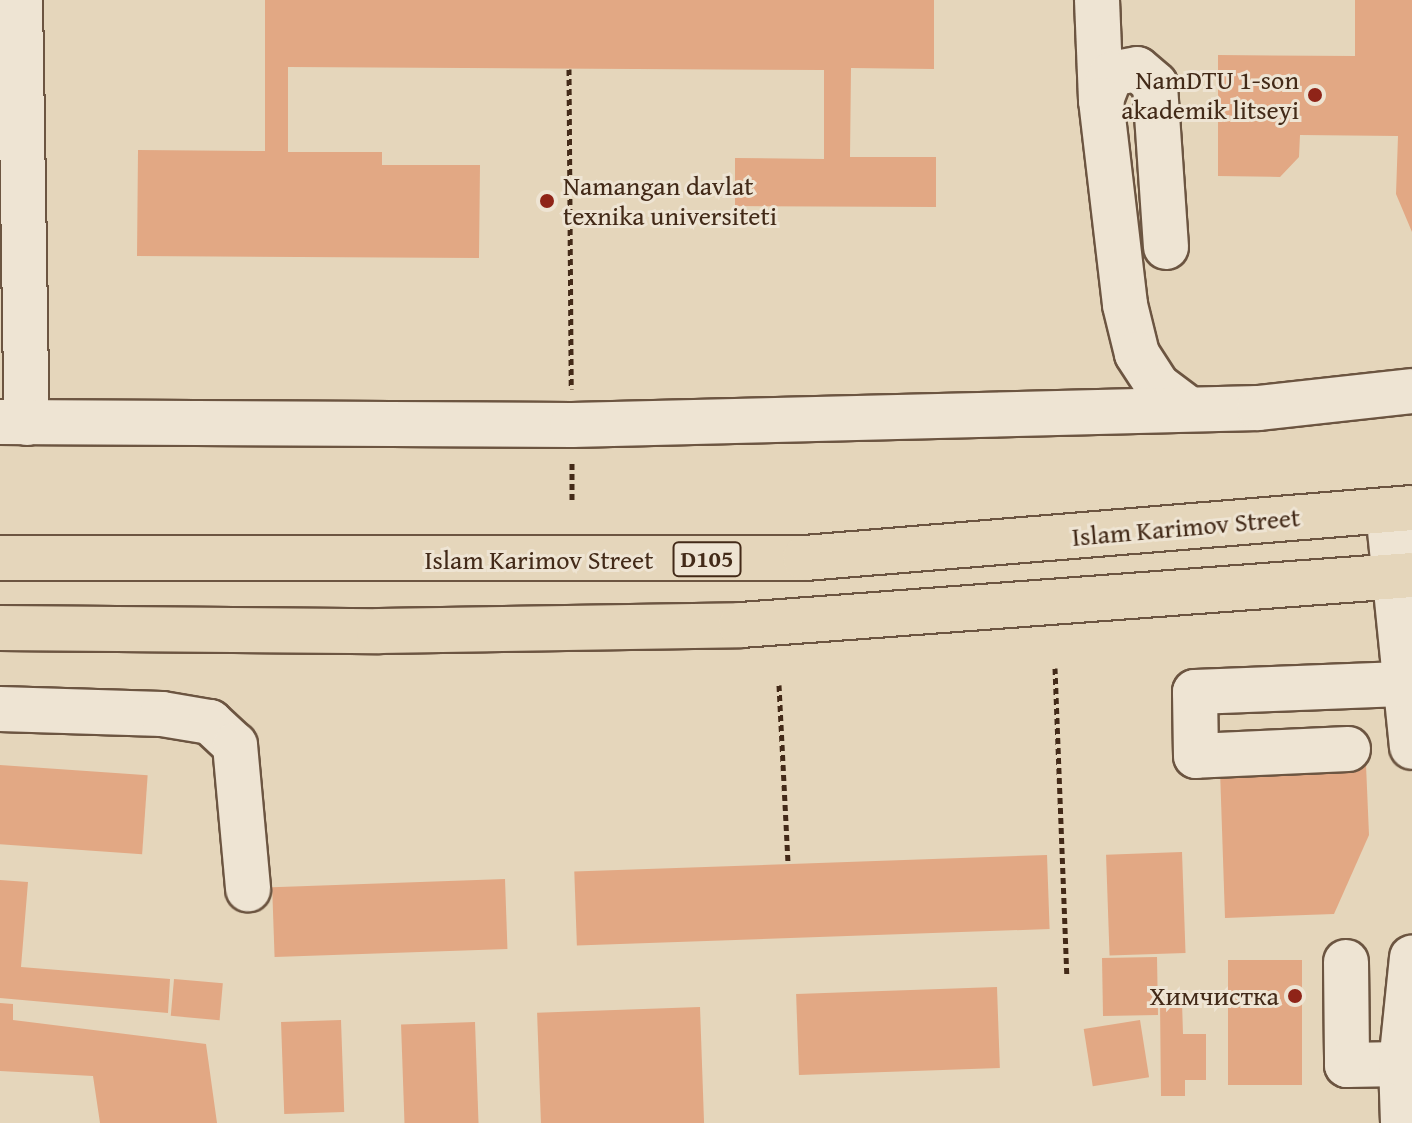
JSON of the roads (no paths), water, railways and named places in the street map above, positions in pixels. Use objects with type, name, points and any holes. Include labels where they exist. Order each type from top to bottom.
[{"type":"main road","name":"Islam Karimov Street","points":[[0,558],[805,558],[1400,510]]},
{"type":"main road","points":[[0,628],[379,631],[741,625],[1404,576]]},
{"type":"street","points":[[20,0],[14,422],[572,425],[1259,408],[1412,391]]},
{"type":"street","points":[[1097,0],[1101,100],[1117,259],[1137,354],[1158,386],[1188,409]]},
{"type":"street","points":[[1101,100],[1111,74],[1137,69],[1155,84],[1166,247]]},
{"type":"street","points":[[1400,510],[1412,747]]},
{"type":"street","points":[[1348,749],[1196,756],[1195,692],[1408,684]]},
{"type":"street","points":[[0,709],[162,714],[210,722],[235,745],[248,889]]},
{"type":"street","points":[[1403,1123],[1401,1064],[1412,958]]},
{"type":"street","points":[[1346,962],[1347,1065],[1401,1064]]},
{"type":"place","name":"NamDTU 1-son akademik litseyi","points":[[1315,95]]},
{"type":"place","name":"Namangan davlat texnika universiteti","points":[[547,201]]},
{"type":"place","name":"Химчистка","points":[[1295,996]]}]
